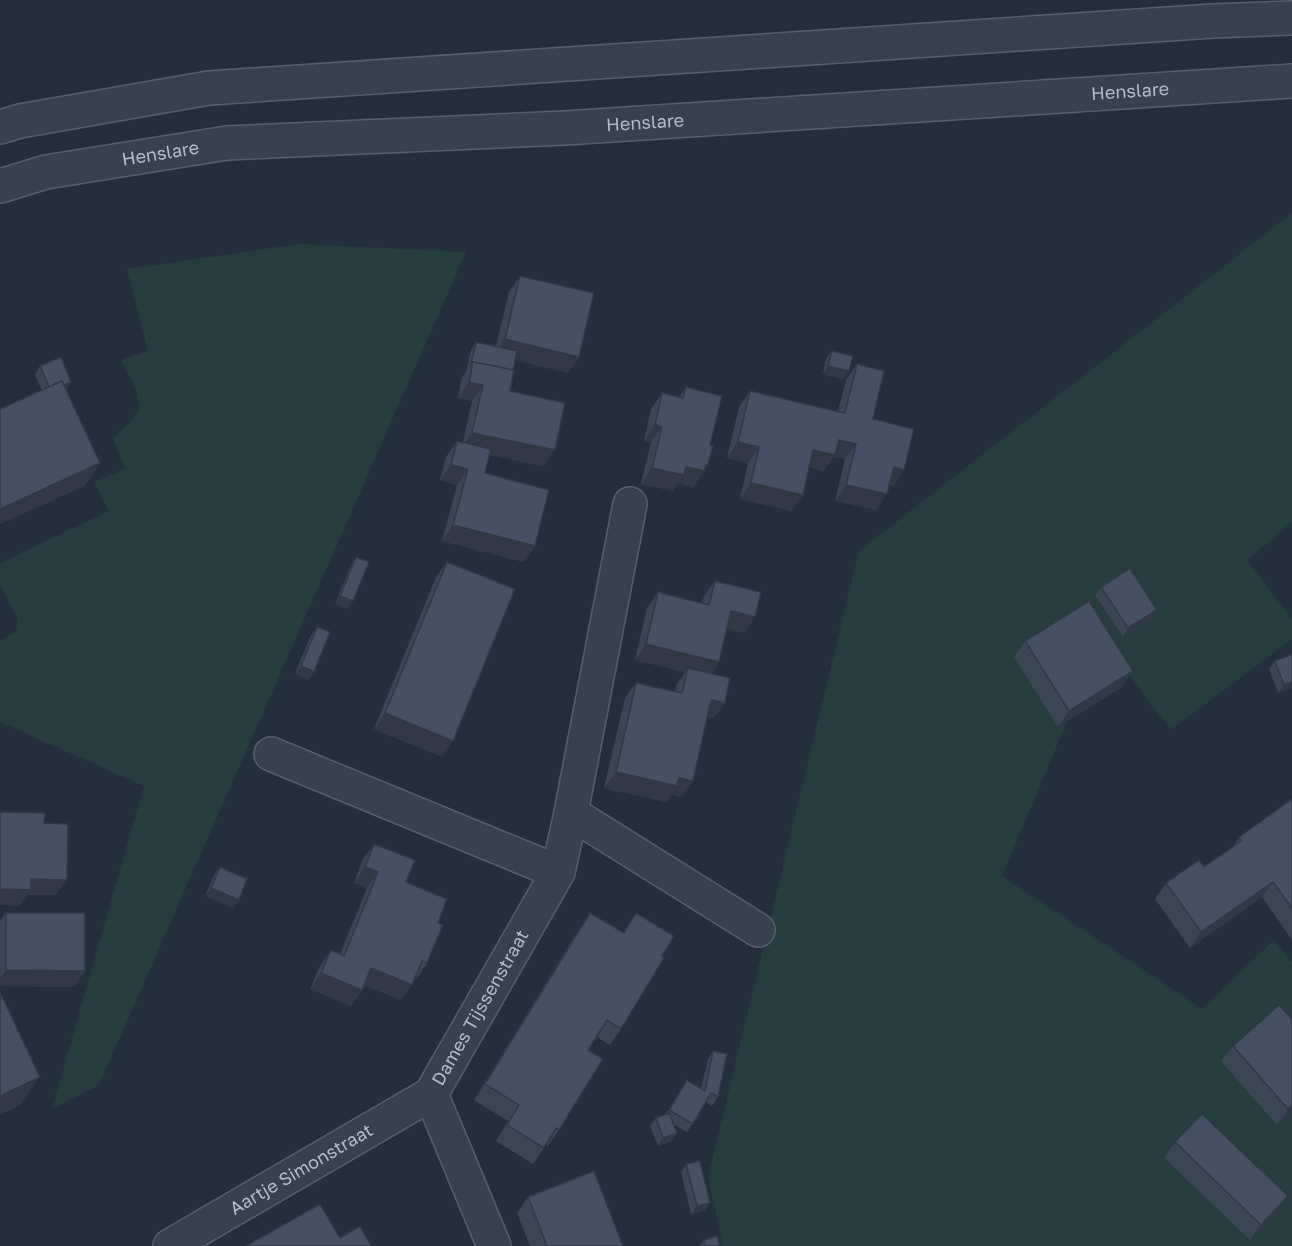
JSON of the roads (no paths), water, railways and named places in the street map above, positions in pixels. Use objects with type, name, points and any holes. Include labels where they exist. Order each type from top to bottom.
[{"type":"street","points":[[0,127],[20,121],[209,88],[1190,22],[1292,18]]},
{"type":"street","name":"Henslare","points":[[0,186],[46,172],[227,143],[565,128],[1292,81]]},
{"type":"street","name":"Dames Tijssenstraat","points":[[494,1246],[431,1094],[558,872],[630,504]]},
{"type":"street","points":[[271,754],[558,872]]},
{"type":"street","points":[[571,813],[758,930]]},
{"type":"street","name":"Aartje Simonstraat","points":[[170,1246],[431,1094]]}]
